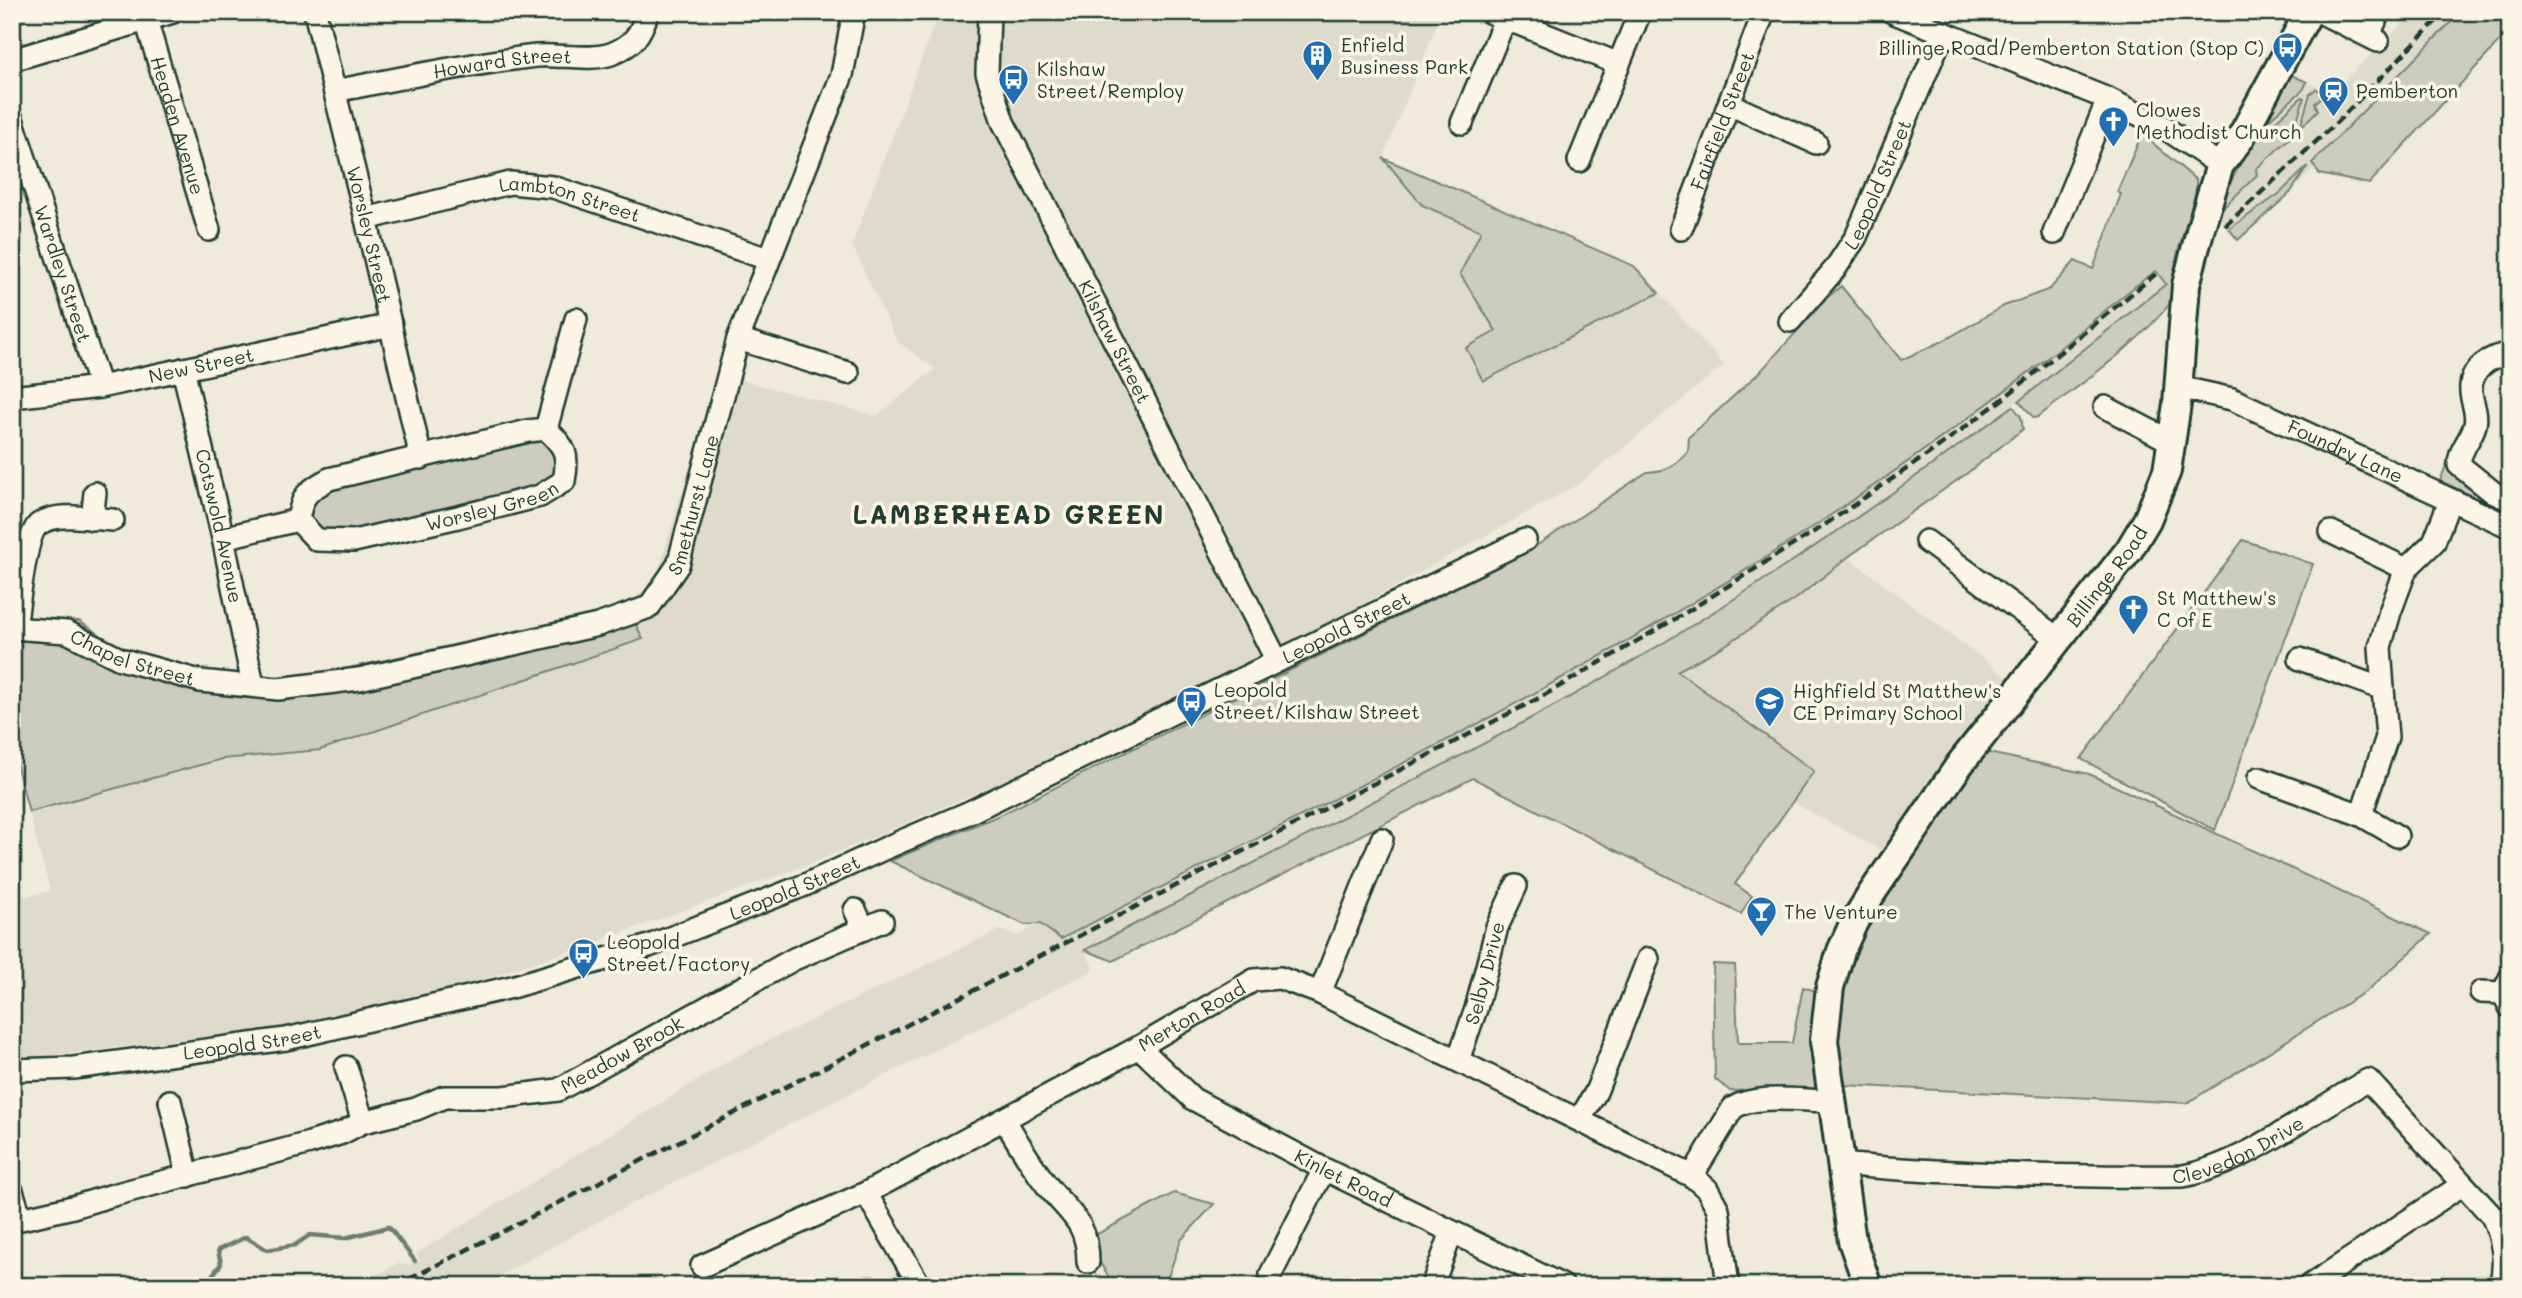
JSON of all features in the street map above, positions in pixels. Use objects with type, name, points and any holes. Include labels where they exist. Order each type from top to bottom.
[{"type":"main road","name":"Billinge Road","points":[[1868,1286],[1852,1241],[1824,1041],[1826,1014],[1840,951],[1854,922],[1959,764],[2129,550],[2147,520],[2166,471],[2172,442],[2186,285],[2200,227],[2220,165],[2240,139],[2309,12]]},
{"type":"street","points":[[12,60],[173,12]]},
{"type":"street","name":"Worsley Street","points":[[314,12],[366,219],[421,458]]},
{"type":"street","name":"Howard Street","points":[[335,91],[454,67],[528,57],[606,55],[623,49],[641,33],[648,12]]},
{"type":"street","name":"Smethurst Lane","points":[[253,685],[278,689],[359,679],[598,625],[649,607],[678,565],[738,339],[842,75],[854,12]]},
{"type":"street","name":"Kilshaw Street","points":[[989,12],[987,73],[1003,122],[1277,661]]},
{"type":"street","points":[[1579,161],[1640,12]]},
{"type":"street","name":"Fairfield Street","points":[[1681,229],[1731,105],[1764,12]]},
{"type":"street","points":[[1892,12],[2108,99],[2162,126],[2220,165]]},
{"type":"street","points":[[2320,12],[2374,39],[2379,12]]},
{"type":"street","points":[[1462,123],[1497,15],[1619,64]]},
{"type":"street","name":"Headen Avenue","points":[[146,20],[209,230]]},
{"type":"street","name":"Leopold Street","points":[[1790,321],[1835,269],[1856,237],[1943,33]]},
{"type":"street","points":[[2054,233],[2108,99]]},
{"type":"street","points":[[1731,105],[1816,143]]},
{"type":"street","name":"Wardley Street","points":[[12,119],[100,387]]},
{"type":"street","name":"Lambton Street","points":[[366,219],[510,183],[553,187],[768,259]]},
{"type":"street","points":[[223,538],[298,520],[300,502],[310,489],[329,479],[546,429],[576,319]]},
{"type":"street","name":"New Street","points":[[12,397],[100,387],[391,325]]},
{"type":"street","points":[[738,339],[848,373]]},
{"type":"street","points":[[2510,354],[2491,358],[2473,376],[2471,393],[2476,422],[2459,455],[2459,465],[2494,493],[2510,500]]},
{"type":"street","name":"Cotswold Avenue","points":[[183,369],[223,538],[253,685]]},
{"type":"street","name":"Foundry Lane","points":[[2178,387],[2231,400],[2510,527]]},
{"type":"street","points":[[2105,407],[2172,442]]},
{"type":"street","name":"Worsley Green","points":[[298,520],[317,540],[354,541],[540,496],[564,481],[568,460],[559,440],[546,429]]},
{"type":"street","points":[[14,629],[29,540],[36,526],[51,519],[102,519],[95,493]]},
{"type":"street","points":[[2361,815],[2386,737],[2380,647],[2406,569],[2434,542],[2450,500]]},
{"type":"street","points":[[2331,532],[2406,569]]},
{"type":"street","name":"Leopold Street","points":[[12,1070],[74,1068],[286,1039],[512,987],[649,946],[805,886],[970,812],[1525,540]]},
{"type":"street","points":[[1926,541],[2057,638]]},
{"type":"street","name":"Chapel Street","points":[[14,629],[67,632],[120,659],[200,681],[253,685]]},
{"type":"street","points":[[2300,659],[2383,689]]},
{"type":"street","points":[[2259,778],[2361,815],[2397,836]]},
{"type":"street","points":[[1320,993],[1382,839]]},
{"type":"street","name":"Selby Drive","points":[[1458,1060],[1476,1009],[1497,927],[1516,886]]},
{"type":"street","name":"Meadow Brook","points":[[12,1191],[21,1219],[310,1143],[342,1133],[363,1122],[416,1110],[444,1097],[503,1097],[558,1090],[867,920]]},
{"type":"street","points":[[1580,1119],[1596,1093],[1648,959]]},
{"type":"street","name":"Merton Road","points":[[702,1266],[866,1193],[1139,1047],[1254,980],[1280,978],[1320,993],[1692,1176],[1707,1189],[1718,1209],[1728,1286]]},
{"type":"street","points":[[2481,992],[2507,993]]},
{"type":"street","name":"Kinlet Road","points":[[1139,1047],[1193,1099],[1324,1169],[1563,1286]]},
{"type":"street","points":[[346,1067],[363,1122]]},
{"type":"street","name":"Clevedon Drive","points":[[1840,1164],[1917,1171],[2020,1175],[2183,1176],[2207,1171],[2250,1151],[2368,1080],[2492,1216],[2504,1250],[2500,1286]]},
{"type":"street","points":[[170,1099],[188,1176]]},
{"type":"street","points":[[1692,1176],[1732,1108],[1741,1103],[1756,1100],[1831,1101]]},
{"type":"street","points":[[1004,1119],[1049,1188],[1076,1216],[1088,1246],[1088,1262]]},
{"type":"street","points":[[1270,1274],[1324,1169]]},
{"type":"street","points":[[2309,1286],[2462,1185]]},
{"type":"street","points":[[866,1193],[920,1286]]},
{"type":"street","points":[[1432,1286],[1452,1232]]},
{"type":"shaded area","points":[[939,12],[1442,12],[1383,158],[1422,205],[1481,231],[1496,331],[1484,381],[1659,293],[1724,365],[1579,484],[1296,641],[994,785],[818,861],[597,942],[434,995],[278,1028],[47,1056],[12,1057],[12,899],[50,891],[29,812],[222,759],[320,750],[643,639],[627,607],[657,575],[718,374],[877,416],[935,369],[897,341],[852,245]]},
{"type":"shaded area","points":[[2414,12],[2461,12],[2392,89],[2290,193],[2239,240],[2215,214],[2289,74],[2332,93]]},
{"type":"shaded area","points":[[2461,12],[2510,12],[2510,30],[2369,184],[2319,174],[2312,163]]},
{"type":"shaded area","points":[[2289,74],[2307,82],[2303,90],[2263,122]]},
{"type":"shaded area","points":[[2316,89],[2332,95],[2329,98],[2324,95],[2315,103],[2318,110],[2300,128],[2310,94]]},
{"type":"shaded area","points":[[2304,98],[2292,136],[2256,169],[2257,175],[2218,213],[2216,210],[2255,136],[2264,132]]},
{"type":"shaded area","points":[[2142,134],[2196,180],[2194,201],[2175,266],[2173,300],[2127,348],[2038,417],[2034,418],[2019,401],[2166,284],[2156,271],[1944,436],[1825,519],[1733,578],[1640,634],[1449,739],[1061,939],[1040,924],[1025,925],[890,861],[1002,814],[1524,554],[1647,472],[1670,467],[1688,452],[1689,437],[1760,372],[1841,286],[1901,360],[1943,341],[2004,306],[2050,289],[2075,261],[2093,269],[2121,194],[2117,192]]},
{"type":"shaded area","points":[[1383,158],[1634,266],[1659,293],[1483,381],[1466,348],[1496,331],[1460,274],[1481,231],[1422,205]]},
{"type":"shaded area","points":[[2308,166],[2290,193],[2238,240],[2229,229],[2279,194]]},
{"type":"shaded area","points":[[2155,271],[2166,284],[2070,362],[1934,465],[1833,534],[1691,626],[1547,710],[1085,950],[1094,970],[625,1207],[480,1286],[353,1286],[398,1264],[410,1265],[420,1260],[416,1254],[737,1056],[999,930],[1018,935],[1037,925],[1062,938],[1682,608],[1823,520],[1924,450]]},
{"type":"shaded area","points":[[2013,406],[2021,417],[2023,429],[1966,474],[1848,557],[1797,598],[1724,646],[1677,671],[1814,771],[1735,884],[1752,896],[1741,914],[1473,778],[1113,961],[1085,950],[1546,710],[1667,641],[1843,527]]},
{"type":"shaded area","points":[[546,429],[564,481],[317,540],[300,502],[310,489]]},
{"type":"shaded area","points":[[2449,458],[2466,483],[2510,506],[2510,513],[2440,481]]},
{"type":"shaded area","points":[[2243,540],[2313,564],[2215,830],[2081,759]]},
{"type":"shaded area","name":"Highfield St Matthew's CE Primary School","points":[[1848,557],[2012,681],[1883,851],[1792,802],[1735,884],[1752,896],[1741,914],[1473,778],[1724,646],[1797,598]]},
{"type":"shaded area","points":[[627,607],[643,639],[320,750],[222,759],[29,812],[12,748],[12,617],[79,621],[134,657],[213,673],[294,680]]},
{"type":"shaded area","points":[[1984,752],[2089,774],[2431,934],[2368,990],[2187,1103],[1844,1085],[1836,1021],[1858,934]]},
{"type":"shaded area","points":[[1713,964],[1735,965],[1738,1043],[1792,1043],[1803,987],[1816,991],[1818,1089],[1730,1091],[1715,1079]]},
{"type":"shaded area","points":[[1174,1193],[1214,1204],[1181,1240],[1166,1282],[1113,1284],[1086,1240]]},
{"type":"shaded area","points":[[1845,1278],[1848,1286],[1802,1286]]},
{"type":"waterway","points":[[204,1286],[221,1264],[218,1250],[246,1237],[267,1250],[295,1245],[310,1235],[345,1238],[389,1227],[415,1261]]},
{"type":"waterway","points":[[527,1280],[545,1286]]},
{"type":"railway","points":[[2225,226],[2335,124],[2445,12]]},
{"type":"railway","points":[[396,1286],[1541,697],[1685,613],[1826,524],[1927,455],[1999,402],[2157,273]]},
{"type":"place","name":"Billinge Road/Pemberton Station (Stop C)","points":[[2287,75]]},
{"type":"place","name":"Enfield Business Park","points":[[1318,83]]},
{"type":"place","name":"Kilshaw Street/Remploy","points":[[1014,107]]},
{"type":"place","name":"Pemberton","points":[[2333,118]]},
{"type":"place","name":"Clowes Methodist Church","points":[[2113,148]]},
{"type":"place","name":"St Matthew's C of E","points":[[2134,636]]},
{"type":"place","name":"Leopold Street/Kilshaw Street","points":[[1191,728]]},
{"type":"place","name":"Highfield St Matthew's CE Primary School","points":[[1770,729]]},
{"type":"place","name":"The Venture","points":[[1761,939]]},
{"type":"place","name":"Leopold Street/Factory","points":[[584,980]]},
{"type":"district","name":"LAMBERHEAD GREEN","points":[[1009,515]]}]
